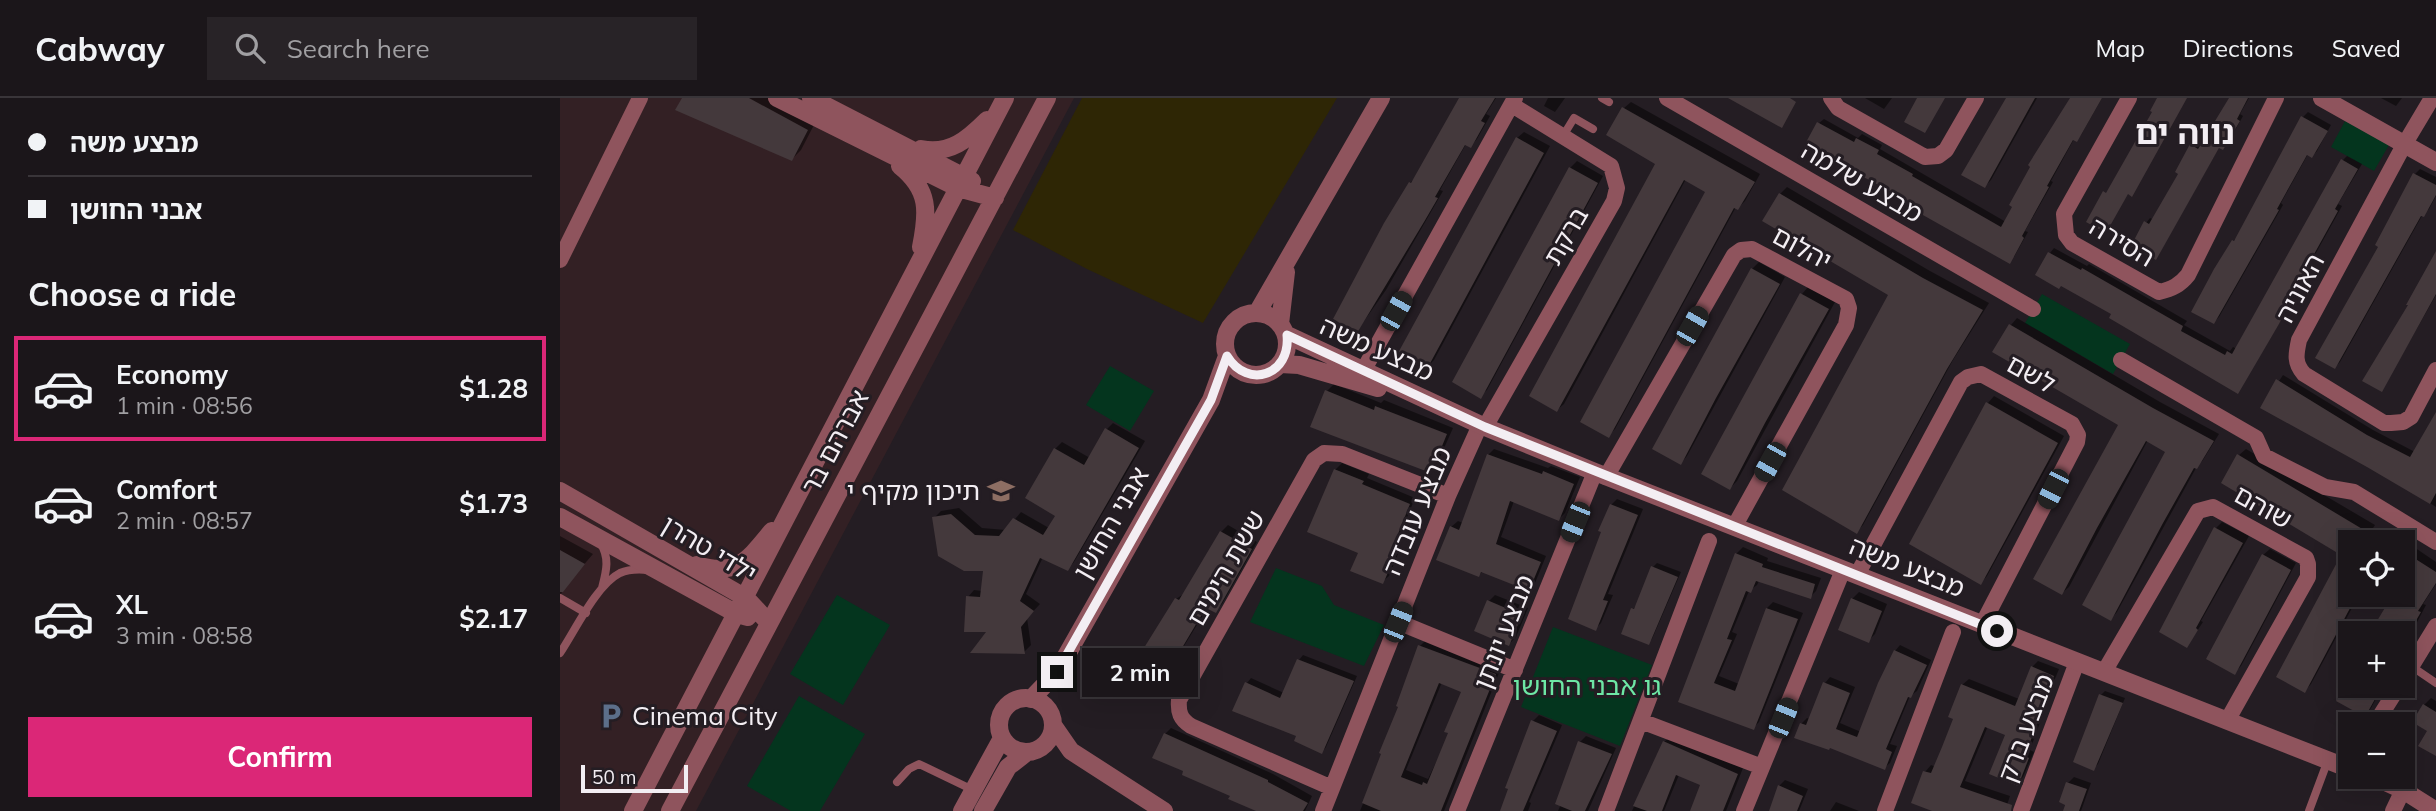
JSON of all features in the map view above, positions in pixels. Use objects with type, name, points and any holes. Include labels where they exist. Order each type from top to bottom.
[{"type":"street","points":[[560,238],[633,98]]},
{"type":"street","points":[[560,260],[640,98]]},
{"type":"street","points":[[777,98],[877,149],[995,198]]},
{"type":"street","points":[[811,98],[905,146],[961,182]]},
{"type":"street","name":"אברהם בר","points":[[670,811],[1047,98]]},
{"type":"street","points":[[1257,313],[1381,98]]},
{"type":"street","name":"מבצע שלמה","points":[[1667,98],[2033,309]]},
{"type":"street","points":[[1831,98],[1838,108],[1925,158],[1938,156],[1946,150],[1976,98]]},
{"type":"street","name":"הסירה","points":[[2129,98],[2064,214],[2066,235],[2072,243],[2159,292],[2170,290],[2182,283],[2188,275],[2276,98]]},
{"type":"street","points":[[2322,98],[2436,162]]},
{"type":"street","points":[[2404,145],[2432,98]]},
{"type":"street","name":"ברקת","points":[[1363,371],[1514,102],[1611,166],[1618,188],[1614,201],[1483,426]]},
{"type":"street","points":[[905,146],[926,151],[954,147],[967,140],[1003,103]]},
{"type":"street","name":"אברהם בר","points":[[633,811],[1003,103]]},
{"type":"street","name":"האוניה","points":[[2404,145],[2299,340],[2297,367],[2384,423],[2403,422],[2412,417],[2436,370]]},
{"type":"street","points":[[877,149],[914,177],[923,192],[926,220],[917,267]]},
{"type":"street","name":"יהלום","points":[[1601,475],[1734,255],[1741,250],[1752,249],[1846,299],[1849,308],[1846,326],[1734,527]]},
{"type":"street","points":[[1283,330],[1266,314],[1247,314],[1231,326],[1226,336],[1227,356],[1239,370],[1247,374],[1264,374],[1280,364],[1288,346],[1283,330],[1288,262]]},
{"type":"street","name":"מבצע משה","points":[[1283,330],[1363,371],[1483,426],[1601,475],[2338,763]]},
{"type":"street","name":"אבני החושן","points":[[1031,699],[1057,672],[1211,400],[1227,356]]},
{"type":"street","points":[[2121,360],[2256,438],[2264,456],[2325,487],[2354,492],[2436,541]]},
{"type":"street","name":"מבצע משה","points":[[1280,364],[1299,365],[1447,408]]},
{"type":"street","name":"אבני החושן","points":[[1211,400],[1247,374]]},
{"type":"street","name":"לשם","points":[[1850,573],[1961,382],[1981,374],[2072,424],[2078,435],[2077,442],[1982,625]]},
{"type":"street","name":"מבצע עובדה","points":[[1322,811],[1448,496],[1483,426]]},
{"type":"street","name":"ששת הימים","points":[[1332,788],[1191,726],[1183,720],[1178,711],[1179,700],[1314,460],[1324,453],[1342,454],[1448,496]]},
{"type":"street","name":"מבצע יונתן","points":[[1457,811],[1515,670],[1601,475]]},
{"type":"street","name":"ילדי טהרן","points":[[560,491],[679,560],[741,606],[769,623]]},
{"type":"street","points":[[679,560],[716,570],[734,568],[754,553],[793,507]]},
{"type":"street","name":"שוהם","points":[[2104,672],[2198,511],[2213,507],[2306,558],[2308,564],[2308,577],[2227,721]]},
{"type":"street","name":"ילדי טהרן","points":[[560,517],[661,573],[741,606]]},
{"type":"street","points":[[1606,811],[1709,541]]},
{"type":"street","points":[[1744,811],[1850,573]]},
{"type":"street","points":[[1398,622],[1515,670]]},
{"type":"street","points":[[2415,660],[2436,626]]},
{"type":"street","points":[[1885,811],[1953,632]]},
{"type":"street","name":"מבצע ברק","points":[[2021,811],[2077,662]]},
{"type":"street","name":"אבני החושן","points":[[1052,720],[1057,672]]},
{"type":"street","points":[[1071,751],[1012,749],[1002,738],[1002,713],[1014,701],[1031,699],[1046,706],[1071,751],[1164,811]]},
{"type":"street","points":[[983,811],[1004,772],[1050,738],[1052,720]]},
{"type":"street","points":[[1641,721],[1762,767]]},
{"type":"street","points":[[962,811],[1002,738]]},
{"type":"street","points":[[2393,811],[2403,790],[2436,811]]},
{"type":"lane","points":[[1563,136],[1574,118],[1593,129]]},
{"type":"lane","points":[[583,530],[600,543],[606,554],[602,588]]},
{"type":"lane","points":[[560,653],[602,588],[617,574],[628,570],[661,573]]},
{"type":"lane","points":[[560,598],[586,613]]},
{"type":"lane","points":[[2415,676],[2436,683]]},
{"type":"lane","points":[[2309,811],[2328,760]]},
{"type":"lane","points":[[897,782],[909,769],[919,764],[973,790]]},
{"type":"shaded area","points":[[560,98],[1074,98],[696,811],[560,811]]},
{"type":"green space","points":[[2345,121],[2389,145],[2374,171],[2331,147]]},
{"type":"green space","points":[[2042,294],[2130,344],[2113,374],[2025,323]]},
{"type":"green space","points":[[1110,366],[1154,391],[1130,431],[1086,405]]},
{"type":"green space","points":[[1276,568],[1322,586],[1334,605],[1384,625],[1364,666],[1250,622]]},
{"type":"green space","points":[[837,595],[890,625],[843,705],[790,674]]},
{"type":"green space","name":"גו אבני החושן","points":[[1553,627],[1652,665],[1620,746],[1521,707]]},
{"type":"green space","points":[[799,696],[865,734],[820,811],[791,811],[747,786]]},
{"type":"sand","points":[[1082,98],[1337,98],[1203,323],[1087,269],[1013,230]]},
{"type":"building","points":[[682,98],[749,98],[808,130],[792,161],[675,110]]},
{"type":"building","points":[[1459,98],[1495,98],[1481,121],[1485,123],[1471,148],[1465,145],[1435,197],[1438,198],[1357,333],[1333,319],[1384,223],[1409,182],[1411,183]]},
{"type":"building","points":[[1728,98],[1790,98],[1796,102],[1782,128]]},
{"type":"building","points":[[1917,98],[1945,98],[1925,133],[1904,122]]},
{"type":"building","points":[[2006,98],[2035,98],[1985,188],[1961,175]]},
{"type":"building","points":[[2070,98],[2102,98],[2077,142],[2073,140],[2047,186],[2049,187],[2010,264],[1914,210],[1916,207],[1873,182],[1804,146],[1817,122],[1854,142],[1856,138],[1879,150],[1877,154],[1913,174],[1912,176],[2001,227],[2012,207],[2009,205],[2030,167],[2028,165]]},
{"type":"building","points":[[2157,98],[2187,98],[2132,197],[2128,194],[2106,233],[2086,222],[2103,191],[2106,193],[2152,112],[2150,111]]},
{"type":"building","points":[[2229,98],[2248,98],[2237,119],[2240,121],[2223,150],[2219,148],[2156,260],[2131,246],[2144,221],[2149,224],[2178,174],[2175,172],[2190,144],[2198,149]]},
{"type":"building","points":[[1622,107],[1755,182],[1738,210],[1734,208],[1609,438],[1580,422],[1705,192],[1684,180],[1557,412],[1529,396],[1655,164],[1606,135]]},
{"type":"building","points":[[2301,116],[2328,131],[2312,158],[2307,155],[2214,324],[2191,312],[2214,269],[2232,240],[2234,241]]},
{"type":"building","points":[[1516,137],[1544,153],[1427,369],[1398,353]]},
{"type":"building","points":[[2341,159],[2358,169],[2335,209],[2338,211],[2279,324],[2238,394],[2109,318],[2111,314],[2035,275],[2048,252],[2081,270],[2082,268],[2183,326],[2181,331],[2225,355],[2227,351],[2232,354]]},
{"type":"building","points":[[1569,167],[1598,183],[1481,399],[1452,382]]},
{"type":"building","points":[[2413,173],[2436,185],[2436,195],[2424,217],[2421,216],[2335,369],[2315,358],[2378,247],[2375,245]]},
{"type":"building","points":[[1779,193],[1983,310],[1947,369],[1857,534],[1782,490],[1888,295],[1762,221]]},
{"type":"building","points":[[2436,251],[2436,294],[2382,392],[2362,381],[2408,305]]},
{"type":"building","points":[[1751,268],[1780,284],[1681,465],[1652,449]]},
{"type":"building","points":[[1800,293],[1829,309],[1730,490],[1701,474]]},
{"type":"building","points":[[2009,324],[2214,441],[2197,469],[2194,468],[2111,621],[2082,605],[2165,452],[2146,441],[2062,595],[2033,579],[2118,425],[1992,352]]},
{"type":"building","points":[[2276,379],[2367,435],[2410,457],[2436,412],[2436,493],[2430,504],[2260,408]]},
{"type":"building","points":[[1325,390],[1374,410],[1375,406],[1447,434],[1431,473],[1310,427]]},
{"type":"building","points":[[1986,402],[2058,443],[1981,585],[1909,544]]},
{"type":"building","points":[[1105,428],[1139,448],[1068,571],[1040,558],[1020,601],[1034,611],[1021,627],[1025,654],[970,653],[986,632],[964,632],[966,596],[980,597],[983,571],[964,571],[938,556],[932,517],[951,514],[975,535],[999,536],[1013,518],[1043,535],[1055,516],[1025,498],[1054,448],[1084,465]]},
{"type":"building","points":[[1487,454],[1542,474],[1543,471],[1574,484],[1559,521],[1510,501],[1496,544],[1541,562],[1529,591],[1481,572],[1479,577],[1436,560],[1450,526],[1459,530]]},
{"type":"building","points":[[2237,454],[2364,530],[2338,530],[2338,553],[2221,483]]},
{"type":"building","points":[[1334,469],[1410,504],[1390,554],[1395,556],[1383,584],[1350,571],[1358,553],[1307,532]]},
{"type":"building","points":[[1610,504],[1638,515],[1603,600],[1608,601],[1596,631],[1568,619]]},
{"type":"building","points":[[2214,527],[2243,543],[2187,648],[2159,632]]},
{"type":"building","points":[[1220,531],[1252,549],[1216,613],[1206,608],[1198,621],[1179,653],[1186,657],[1164,692],[1129,672],[1175,598],[1179,600]]},
{"type":"building","points":[[560,550],[585,564],[563,592],[560,592]]},
{"type":"building","points":[[1735,553],[1763,564],[1762,567],[1815,584],[1811,599],[1756,581],[1751,593],[1746,591],[1727,639],[1732,640],[1714,683],[1735,691],[1766,608],[1798,619],[1754,730],[1678,702]]},
{"type":"building","points":[[2262,554],[2291,570],[2235,675],[2206,659]]},
{"type":"building","points":[[2415,559],[2436,572],[2436,583],[2418,611],[2421,612],[2415,622],[2377,621],[2385,607],[2415,607]]},
{"type":"building","points":[[2338,561],[2338,607],[2351,607],[2343,621],[2338,621],[2338,631],[2305,693],[2276,677]]},
{"type":"building","points":[[1651,566],[1678,577],[1649,645],[1621,634]]},
{"type":"building","points":[[1851,598],[1882,611],[1869,643],[1838,630]]},
{"type":"building","points":[[1487,600],[1522,615],[1509,646],[1474,631]]},
{"type":"building","points":[[1418,645],[1496,674],[1441,811],[1381,811],[1362,803],[1398,707],[1396,706]],"holes":[[[1439,683],[1461,692],[1427,784],[1423,782],[1422,785],[1401,777]]]},
{"type":"building","points":[[1894,650],[1927,665],[1911,698],[1908,697],[1886,749],[1892,752],[1885,770],[1830,748],[1829,750],[1794,738],[1800,723],[1806,725],[1823,682],[1850,693],[1836,729],[1857,737]]},
{"type":"building","points":[[1297,659],[1354,681],[1322,754],[1294,741],[1296,736],[1232,711],[1245,682],[1280,698]]},
{"type":"building","points":[[2031,666],[2054,676],[2038,714],[2040,715],[2025,756],[2029,758],[2018,786],[1989,774],[2005,735],[1985,727],[1960,787],[2012,805],[2011,811],[1932,811],[1911,803],[1923,771],[1931,773],[1942,747],[1953,719],[1948,717],[1961,684],[2015,706]]},
{"type":"building","points":[[2099,694],[2123,703],[2094,771],[2073,762]]},
{"type":"building","points":[[2338,697],[2376,698],[2368,712],[2356,712],[2336,701]]},
{"type":"building","points":[[2423,704],[2436,712],[2436,756],[2418,746],[2427,731],[2415,724],[2415,717]]},
{"type":"building","points":[[1531,720],[1557,731],[1523,811],[1500,811],[1508,789],[1505,788]]},
{"type":"building","points":[[1164,733],[1268,780],[1308,803],[1303,811],[1256,811],[1228,799],[1230,796],[1182,775],[1183,771],[1152,758]]},
{"type":"building","points":[[1578,741],[1612,754],[1585,811],[1572,811],[1555,804]]},
{"type":"building","points":[[1663,741],[1738,774],[1723,811],[1690,811],[1700,785],[1676,775],[1662,811],[1647,811],[1633,806]]},
{"type":"building","points":[[2066,782],[2087,789],[2079,811],[2063,811],[2065,805],[2059,802]]},
{"type":"building","points":[[1778,785],[1803,796],[1797,811],[1769,811]]},
{"type":"place","name":"תיכון מקיף י","points":[[1001,491]]},
{"type":"place","name":"Cinema City","points":[[611,716]]},
{"type":"district","name":"נווה ים","points":[[2185,132]]},
{"type":"route","points":[[1057,672],[1211,400],[1227,356],[1232,364],[1247,374],[1273,371],[1286,356],[1287,335],[1303,345],[1485,427],[1997,631]]}]
